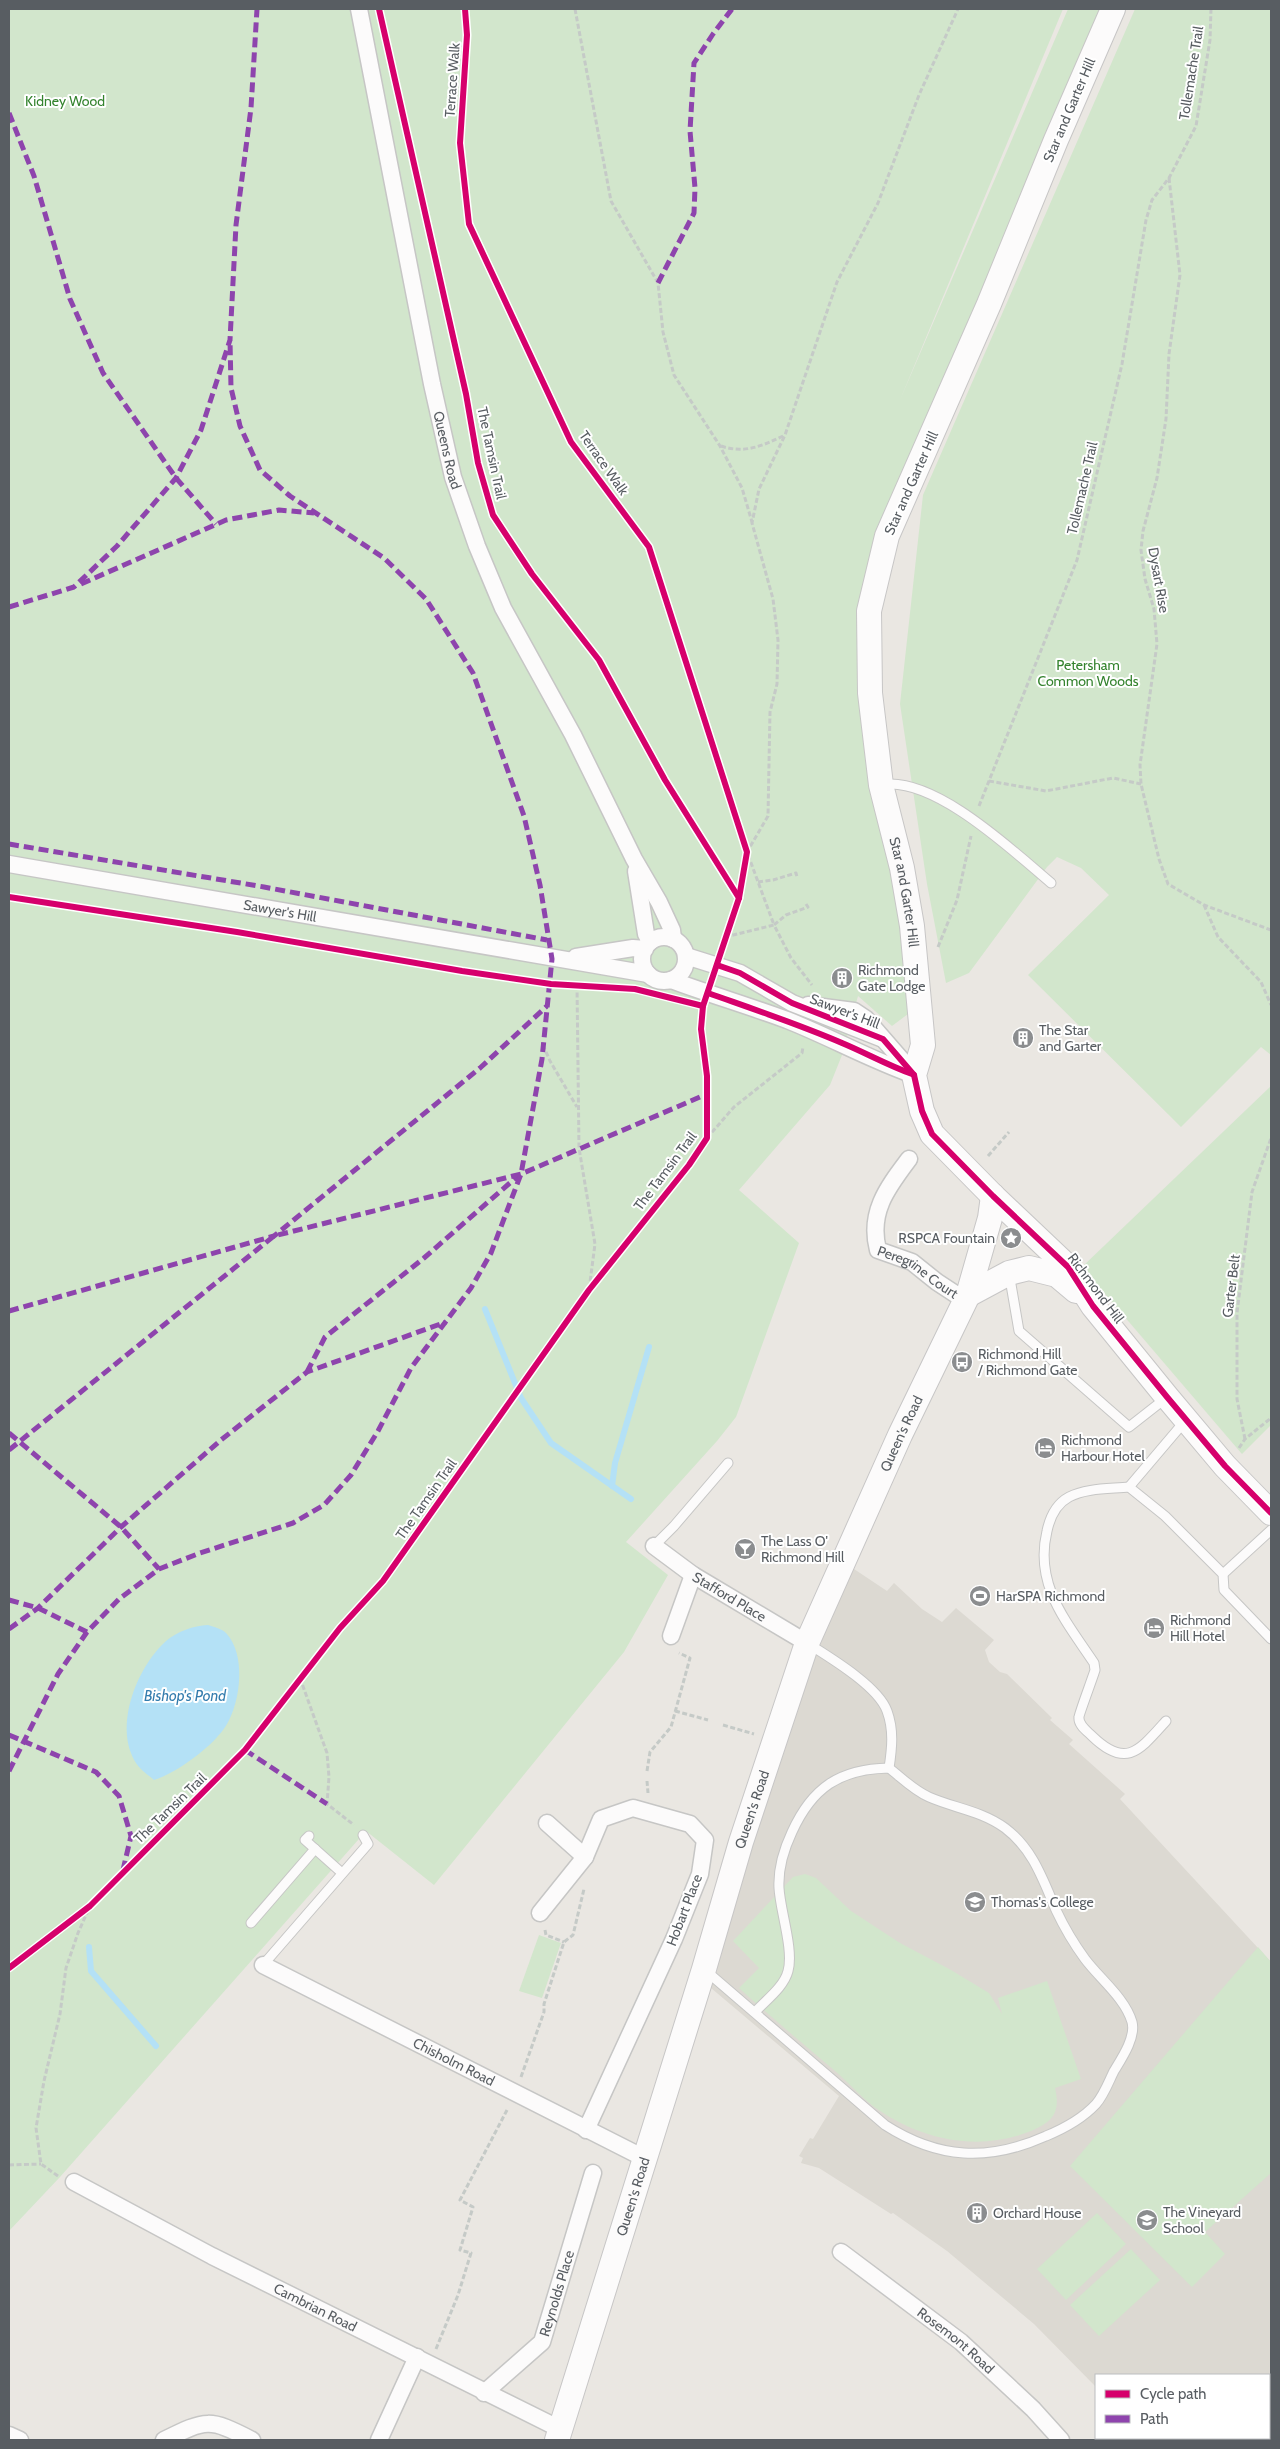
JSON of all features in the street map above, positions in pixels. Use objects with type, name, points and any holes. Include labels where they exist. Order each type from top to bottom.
[{"type":"main road","name":"Star and Garter Hill","points":[[914,1075],[922,1046],[912,926],[902,868],[881,785],[870,693],[869,611],[886,536],[989,304],[1056,140],[1113,9]]},
{"type":"main road","name":"Richmond Hill","points":[[914,1075],[922,1111],[932,1134],[992,1196],[1068,1267],[1093,1306],[1167,1397],[1225,1466],[1271,1514]]},
{"type":"main road","name":"Queen's Road","points":[[558,2435],[704,1969],[741,1842],[807,1643],[900,1436],[967,1298],[988,1226],[992,1196]]},
{"type":"main road","points":[[967,1298],[1009,1273],[1029,1268],[1057,1275],[1093,1306]]},
{"type":"street","name":"Queens Road","points":[[359,9],[432,384],[453,476],[477,546],[503,608],[573,735],[634,859],[659,902],[672,930],[673,939]]},
{"type":"street","name":"Queens Road","points":[[634,859],[648,946]]},
{"type":"street","name":"Sawyer's Hill","points":[[9,864],[552,959],[648,974]]},
{"type":"street","points":[[671,980],[683,970],[686,956],[683,949],[673,939],[661,937],[648,946],[642,961],[648,974],[663,981],[671,980],[786,1020],[844,1044],[883,1064],[914,1075]]},
{"type":"street","name":"Sawyer's Hill","points":[[552,959],[601,954],[648,946]]},
{"type":"street","name":"Sawyer's Hill","points":[[686,956],[740,974],[792,1003],[854,1011],[866,1019],[914,1075]]},
{"type":"street","name":"Peregrine Court","points":[[909,1159],[882,1196],[876,1222],[878,1250],[912,1262],[937,1282],[967,1298]]},
{"type":"street","name":"Stafford Place","points":[[654,1546],[693,1575],[807,1643]]},
{"type":"street","points":[[671,1636],[693,1575]]},
{"type":"street","name":"Hobart Place","points":[[540,1912],[580,1863],[600,1819],[633,1808],[690,1824],[705,1840],[700,1874],[674,1939],[586,2130]]},
{"type":"street","points":[[546,1823],[580,1863]]},
{"type":"street","name":"Chisholm Road","points":[[263,1965],[644,2158]]},
{"type":"street","name":"Reynolds Place","points":[[484,2393],[542,2342],[593,2173]]},
{"type":"street","name":"Cambrian Road","points":[[74,2182],[212,2256],[423,2360],[558,2435]]},
{"type":"street","name":"Rosemont Road","points":[[842,2252],[961,2342],[1033,2409],[1062,2440]]},
{"type":"street","points":[[379,2440],[423,2360]]},
{"type":"street","points":[[164,2440],[198,2424],[221,2424],[252,2440]]},
{"type":"street","points":[[9,2435],[20,2440]]},
{"type":"lane","points":[[881,785],[895,782],[951,804],[974,820],[1051,883]]},
{"type":"lane","points":[[1009,1273],[1019,1331],[1129,1427],[1167,1397]]},
{"type":"lane","points":[[1166,1721],[1134,1752],[1123,1754],[1114,1753],[1081,1725],[1078,1717],[1095,1670],[1094,1663],[1059,1610],[1044,1568],[1045,1536],[1055,1508],[1067,1497],[1080,1492],[1129,1487],[1186,1419]]},
{"type":"lane","points":[[654,1546],[674,1526],[728,1463]]},
{"type":"lane","points":[[1129,1487],[1165,1516],[1223,1574],[1224,1590],[1271,1640]]},
{"type":"lane","points":[[1223,1574],[1271,1530]]},
{"type":"lane","points":[[807,1643],[842,1665],[874,1693],[886,1709],[892,1728],[889,1768]]},
{"type":"lane","points":[[704,1969],[884,2125],[904,2137],[934,2148],[962,2154],[1004,2151],[1025,2146],[1075,2122],[1097,2103],[1114,2073],[1131,2036],[1133,2025],[1130,2014],[1123,2003],[1084,1958],[1068,1933],[1038,1867],[1021,1843],[1004,1828],[968,1809],[930,1797],[914,1789],[889,1768],[870,1768],[853,1772],[831,1782],[814,1794],[800,1814],[787,1842],[780,1878],[789,1969],[781,1984],[755,2012]]},
{"type":"lane","points":[[263,1965],[368,1844],[363,1835]]},
{"type":"lane","points":[[309,1836],[305,1840],[342,1873]]},
{"type":"lane","points":[[251,1923],[315,1849]]},
{"type":"path","points":[[575,9],[612,201],[658,283],[663,332],[674,375],[720,446],[742,488],[774,599],[778,640],[777,684],[770,712],[768,816],[747,852],[744,870]]},
{"type":"path","points":[[752,523],[759,489],[785,435],[837,282],[878,203],[919,94],[958,9]]},
{"type":"path","points":[[720,446],[735,451],[760,447],[785,435]]},
{"type":"path","points":[[989,781],[1046,791],[1113,778],[1141,784]]},
{"type":"path","points":[[744,843],[774,925],[810,985],[819,988]]},
{"type":"path","points":[[758,882],[773,880],[796,873],[797,877]]},
{"type":"path","points":[[725,937],[774,925],[786,915],[808,907],[806,904]]},
{"type":"path","points":[[1204,905],[1218,937],[1261,982],[1271,1005]]},
{"type":"path","points":[[568,985],[587,985]]},
{"type":"path","points":[[577,985],[577,1108],[579,1148],[595,1244],[589,1290]]},
{"type":"path","points":[[543,1045],[577,1108]]},
{"type":"path","points":[[707,1138],[734,1107],[802,1053],[804,1045]]},
{"type":"path","points":[[988,1156],[1009,1132]]},
{"type":"path","points":[[583,1297],[601,1274]]},
{"type":"path","points":[[1225,1466],[1246,1439],[1271,1418]]},
{"type":"path","points":[[647,1771],[650,1752],[671,1727],[690,1658],[670,1649],[671,1636]]},
{"type":"path","points":[[294,1686],[306,1671]]},
{"type":"path","points":[[300,1678],[327,1753],[329,1777],[327,1804],[347,1818],[363,1835]]},
{"type":"path","points":[[676,1711],[708,1720]]},
{"type":"path","points":[[723,1725],[775,1740]]},
{"type":"path","points":[[423,2360],[458,2295],[471,2253],[460,2250],[473,2207],[460,2200],[517,2092],[544,2012],[544,2004],[564,1942],[573,1935],[587,1878],[580,1863]]},
{"type":"path","points":[[74,1918],[97,1900]]},
{"type":"path","points":[[41,2164],[36,2128],[44,2081],[60,2014],[66,1968],[90,1906]]},
{"type":"path","points":[[9,2165],[41,2164],[60,2177],[74,2182]]},
{"type":"shaded area","name":"Thomas's College","points":[[848,1565],[887,1591],[894,1583],[922,1609],[942,1622],[956,1608],[994,1640],[985,1650],[989,1662],[1000,1672],[1007,1674],[1052,1718],[1050,1720],[1073,1740],[1069,1744],[1125,1794],[1120,1799],[1271,1962],[1271,2440],[1145,2440],[1270,2439],[1270,2374],[1095,2374],[1095,2386],[1034,2324],[947,2251],[893,2213],[891,2214],[819,2168],[801,2163],[803,2158],[799,2156],[810,2138],[813,2139],[839,2096],[711,1988],[767,1785]]},
{"type":"green space","name":"Kidney Wood","points":[[9,9],[1063,9],[900,400],[1068,9],[1104,9],[980,301],[880,527],[861,708],[868,781],[894,879],[903,946],[908,1014],[892,1026],[858,996],[842,1055],[830,1085],[739,1190],[799,1243],[736,1417],[717,1441],[626,1542],[668,1575],[624,1652],[434,1885],[366,1831],[60,2177],[9,2231]]},
{"type":"green space","name":"Petersham Common Woods","points":[[1135,9],[1271,9],[1271,1055],[1261,1047],[1181,1127],[1028,975],[1109,895],[1081,868],[1057,857],[1047,867],[969,973],[946,983],[927,884],[900,704],[923,495]]},
{"type":"green space","points":[[1271,1086],[1271,1425],[1242,1454],[1082,1267]]},
{"type":"green space","points":[[805,1874],[816,1878],[851,1911],[900,1943],[989,1993],[1002,2014],[998,1998],[1047,1981],[1081,2079],[1055,2088],[1057,2104],[1053,2116],[1044,2124],[1031,2131],[1011,2138],[990,2141],[949,2139],[909,2127],[873,2106],[839,2074],[739,1988],[759,1968],[733,1941],[793,1877]]},
{"type":"green space","points":[[539,1935],[561,1943],[542,1998],[519,1991]]},
{"type":"green space","points":[[1258,1947],[1271,1962],[1271,2173],[1205,2232],[1225,2254],[1192,2287],[1070,2166]]},
{"type":"green space","points":[[1097,2213],[1126,2244],[1066,2300],[1037,2269]]},
{"type":"green space","points":[[1131,2249],[1160,2280],[1099,2336],[1070,2305]]},
{"type":"water","name":"Bishop's Pond","points":[[208,1625],[226,1633],[237,1653],[239,1677],[236,1703],[227,1724],[214,1741],[184,1765],[154,1780],[139,1767],[131,1752],[127,1736],[127,1718],[137,1683],[145,1667],[166,1641],[186,1630]]},
{"type":"waterway","points":[[485,1309],[521,1398],[551,1443],[631,1499]]},
{"type":"waterway","points":[[612,1486],[615,1463],[649,1347]]},
{"type":"waterway","points":[[89,1947],[91,1971],[156,2046]]},
{"type":"marked path","points":[[9,607],[74,587],[117,546],[176,478],[201,430],[230,340],[236,225],[251,108],[257,9]]},
{"type":"marked path","points":[[658,283],[694,213],[695,188],[690,131],[694,63],[732,9]]},
{"type":"marked path","points":[[9,113],[34,176],[70,299],[103,373],[176,478],[216,524]]},
{"type":"marked path","points":[[9,1771],[58,1674],[87,1632],[119,1599],[159,1569],[200,1553],[293,1523],[324,1505],[351,1475],[378,1431],[411,1368],[471,1288],[491,1253],[521,1174],[542,1059],[552,959],[540,885],[524,816],[473,673],[426,599],[384,558],[290,496],[260,470],[240,426],[231,388],[230,340]]},
{"type":"marked path","points":[[81,584],[226,520],[279,510],[314,513]]},
{"type":"marked path","points":[[9,844],[264,887],[547,940]]},
{"type":"marked path","points":[[9,1311],[274,1236],[480,1068],[547,1006]]},
{"type":"marked path","points":[[9,1450],[274,1236],[521,1174],[707,1094]]},
{"type":"marked path","points":[[307,1372],[325,1337],[424,1258],[519,1175]]},
{"type":"marked path","points":[[9,1629],[38,1608],[121,1527],[221,1440],[307,1372],[446,1322]]},
{"type":"marked path","points":[[9,1433],[121,1527],[159,1569]]},
{"type":"marked path","points":[[9,1600],[38,1608],[87,1632]]},
{"type":"marked path","points":[[9,1735],[96,1772],[119,1796],[131,1836],[123,1870]]},
{"type":"marked path","points":[[245,1750],[327,1804]]},
{"type":"cycle path","name":"The Tamsin Trail","points":[[379,9],[466,394],[478,463],[493,515],[532,574],[599,660],[665,780],[739,898]]},
{"type":"cycle path","name":"Terrace Walk","points":[[9,1968],[90,1906],[245,1750],[340,1628],[383,1581],[589,1290],[689,1165],[707,1138],[707,1076],[701,1029],[703,1006],[739,898],[747,852],[649,547],[571,442],[469,224],[460,143],[467,35],[465,9]]},
{"type":"cycle path","points":[[9,897],[237,932],[462,971],[551,984],[635,989],[703,1006]]},
{"type":"cycle path","points":[[717,965],[740,973],[792,1003],[883,1039],[914,1075]]},
{"type":"cycle path","points":[[708,993],[809,1029],[912,1074]]},
{"type":"cycle path","points":[[914,1075],[922,1111],[932,1134],[993,1196],[1068,1267],[1093,1306],[1167,1397],[1225,1466],[1271,1513]]},
{"type":"place","name":"Richmond Gate Lodge","points":[[842,978]]},
{"type":"place","name":"The Star and Garter","points":[[1023,1038]]},
{"type":"place","name":"RSPCA Fountain","points":[[1011,1238]]},
{"type":"place","name":"Richmond Hill / Richmond Gate","points":[[962,1362]]},
{"type":"place","name":"Richmond Harbour Hotel","points":[[1045,1448]]},
{"type":"place","name":"The Lass O' Richmond Hill","points":[[745,1549]]},
{"type":"place","name":"HarSPA Richmond","points":[[980,1596]]},
{"type":"place","name":"Richmond Hill Hotel","points":[[1154,1628]]},
{"type":"place","name":"Thomas's College","points":[[975,1902]]},
{"type":"place","name":"Orchard House","points":[[977,2213]]},
{"type":"place","name":"The Vineyard School","points":[[1147,2220]]}]
